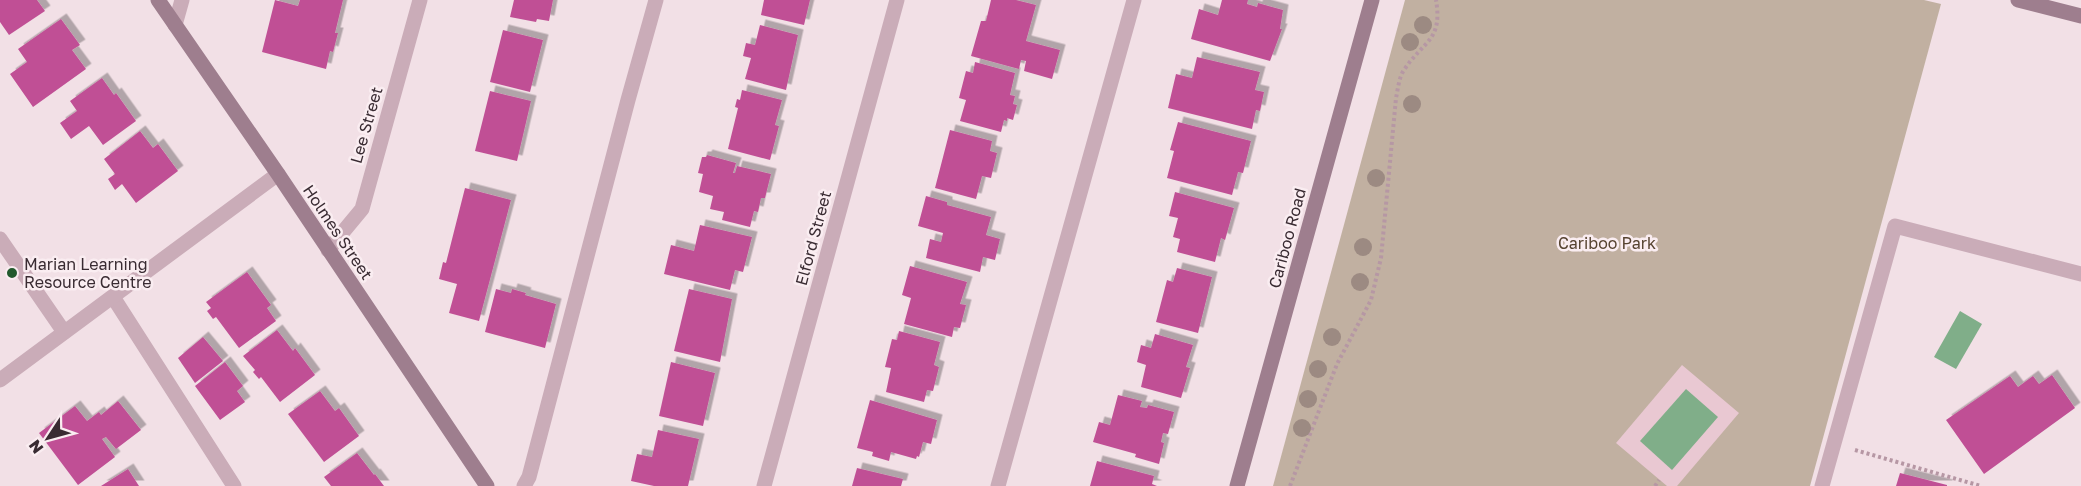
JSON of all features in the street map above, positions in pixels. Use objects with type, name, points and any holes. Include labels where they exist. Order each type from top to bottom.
[{"type":"street","name":"Holmes Street","points":[[158,0],[278,174],[487,486]]},
{"type":"street","points":[[175,25],[182,0]]},
{"type":"street","name":"Lee Street","points":[[328,250],[362,209],[420,0]]},
{"type":"street","points":[[524,486],[529,477],[628,100],[657,0]]},
{"type":"street","name":"Elford Street","points":[[764,486],[897,0]]},
{"type":"street","points":[[998,486],[1134,0]]},
{"type":"street","name":"Cariboo Road","points":[[1237,486],[1372,0]]},
{"type":"street","points":[[2018,0],[2081,16]]},
{"type":"street","points":[[0,380],[278,174]]},
{"type":"street","points":[[1822,486],[1895,226],[2081,274]]},
{"type":"street","points":[[0,239],[64,332]]},
{"type":"street","points":[[113,297],[234,486]]},
{"type":"path","points":[[1290,486],[1337,364],[1371,300],[1381,258],[1396,98],[1402,72],[1436,32],[1438,9],[1436,0]]},
{"type":"path","points":[[1834,444],[1981,486]]},
{"type":"path","points":[[1655,486],[1659,480]]},
{"type":"green space","name":"Cariboo Park","points":[[1405,0],[1924,0],[1941,4],[1810,486],[1273,486]]},
{"type":"shaded area","points":[[1960,311],[1982,324],[1956,369],[1934,357]]},
{"type":"shaded area","points":[[1682,365],[1739,413],[1677,486],[1667,486],[1616,443]]},
{"type":"shaded area","points":[[1686,389],[1718,417],[1672,470],[1640,441]]},
{"type":"building","points":[[0,0],[37,0],[45,11],[9,35],[0,22]]},
{"type":"building","points":[[275,0],[298,6],[300,0],[343,0],[335,33],[338,33],[333,52],[330,51],[326,69],[262,52]]},
{"type":"building","points":[[514,0],[553,0],[549,21],[537,19],[536,22],[510,17]]},
{"type":"building","points":[[764,0],[810,0],[804,25],[761,15]]},
{"type":"building","points":[[991,0],[1016,0],[1036,5],[1026,41],[1060,50],[1052,79],[1024,71],[1026,61],[1021,60],[1019,69],[971,56],[981,21],[986,21]]},
{"type":"building","points":[[1222,0],[1248,0],[1247,4],[1257,7],[1258,3],[1283,10],[1280,29],[1282,29],[1270,61],[1191,39],[1199,9],[1218,15]]},
{"type":"building","points":[[61,19],[80,45],[72,50],[86,69],[33,107],[10,74],[27,62],[18,49]]},
{"type":"building","points":[[760,25],[798,35],[786,90],[745,79],[751,58],[743,56],[746,43],[755,45]]},
{"type":"building","points":[[503,30],[543,40],[530,92],[490,82]]},
{"type":"building","points":[[1197,57],[1260,72],[1255,90],[1264,92],[1260,111],[1256,110],[1252,129],[1168,108],[1176,74],[1192,78]]},
{"type":"building","points":[[975,62],[1015,73],[1010,95],[1015,96],[1013,104],[1017,105],[1013,120],[1007,118],[1007,121],[1004,120],[1001,132],[960,121],[966,100],[959,98],[966,71],[973,73]]},
{"type":"building","points":[[102,78],[136,121],[103,145],[89,126],[71,139],[60,123],[77,111],[70,101]]},
{"type":"building","points":[[742,90],[782,100],[775,125],[779,126],[770,160],[728,149],[738,108],[735,107],[737,99],[740,100]]},
{"type":"building","points":[[490,91],[531,101],[517,161],[475,151]]},
{"type":"building","points":[[1178,122],[1251,141],[1243,173],[1238,172],[1232,195],[1167,178],[1174,151],[1170,150]]},
{"type":"building","points":[[950,130],[992,141],[990,151],[997,153],[991,178],[982,176],[976,199],[935,188]]},
{"type":"building","points":[[140,131],[153,148],[158,144],[178,171],[136,203],[122,184],[115,190],[108,179],[115,174],[104,159]]},
{"type":"building","points":[[707,155],[736,163],[733,173],[737,166],[771,174],[765,198],[761,198],[758,212],[754,211],[750,227],[722,220],[724,212],[710,209],[713,196],[699,192],[703,174],[698,173],[702,157]]},
{"type":"building","points":[[465,188],[511,200],[479,321],[449,313],[457,284],[439,279],[443,262],[446,263]]},
{"type":"building","points":[[1175,192],[1234,208],[1225,240],[1221,238],[1215,262],[1177,252],[1180,239],[1173,237],[1178,218],[1169,216]]},
{"type":"building","points":[[926,196],[947,202],[947,205],[991,217],[986,235],[1000,239],[995,260],[983,257],[980,272],[926,258],[930,239],[941,242],[943,233],[918,226]]},
{"type":"building","points":[[700,225],[752,237],[743,272],[735,270],[730,290],[664,274],[671,245],[694,251]]},
{"type":"building","points":[[910,266],[967,282],[960,304],[966,305],[960,328],[954,327],[952,337],[904,324],[911,298],[902,295]]},
{"type":"building","points":[[1177,268],[1212,277],[1198,333],[1156,322],[1167,280],[1173,282]]},
{"type":"building","points":[[247,272],[271,305],[267,308],[276,321],[239,348],[216,317],[213,319],[207,311],[211,308],[206,302]]},
{"type":"building","points":[[496,289],[511,293],[512,289],[556,304],[545,348],[485,332]]},
{"type":"building","points":[[689,289],[732,299],[720,362],[674,351]]},
{"type":"building","points":[[277,330],[293,351],[295,348],[315,375],[280,402],[261,377],[259,379],[253,372],[255,370],[243,356]]},
{"type":"building","points":[[899,331],[940,342],[934,365],[939,367],[933,391],[927,390],[924,402],[886,392],[891,368],[885,367],[892,339],[897,340]]},
{"type":"building","points":[[1155,334],[1193,345],[1186,367],[1190,368],[1181,398],[1141,387],[1146,365],[1137,362],[1141,345],[1151,348]]},
{"type":"building","points":[[203,337],[223,361],[195,383],[178,358]]},
{"type":"building","points":[[225,362],[243,386],[237,391],[245,402],[220,420],[195,386]]},
{"type":"building","points":[[671,362],[715,373],[703,426],[659,416]]},
{"type":"building","points":[[2052,375],[2075,408],[1984,474],[1946,420],[2010,376],[2018,387],[2033,376],[2039,384]]},
{"type":"building","points":[[320,391],[335,411],[339,408],[359,436],[324,462],[288,414]]},
{"type":"building","points":[[1118,395],[1142,401],[1140,407],[1147,408],[1148,405],[1174,412],[1168,434],[1163,433],[1161,442],[1164,443],[1159,464],[1135,457],[1136,454],[1093,442],[1099,422],[1110,425]]},
{"type":"building","points":[[870,400],[937,420],[931,444],[923,442],[919,457],[917,456],[916,459],[891,452],[889,461],[872,456],[873,452],[857,448]]},
{"type":"building","points":[[118,401],[141,430],[116,449],[106,437],[102,439],[115,457],[78,485],[39,433],[75,406],[87,421],[99,412],[101,415]]},
{"type":"building","points":[[658,430],[699,439],[688,486],[654,486],[631,481],[637,454],[652,457]]},
{"type":"building","points":[[357,453],[384,486],[331,486],[324,477]]},
{"type":"building","points":[[1097,461],[1154,476],[1152,484],[1157,486],[1090,486]]},
{"type":"building","points":[[857,468],[903,479],[901,486],[852,486]]},
{"type":"building","points":[[128,469],[139,486],[101,486]]},
{"type":"building","points":[[1900,473],[1947,485],[1947,486],[1896,486]]},
{"type":"place","name":"Marian Learning Resource Centre","points":[[12,273]]}]
